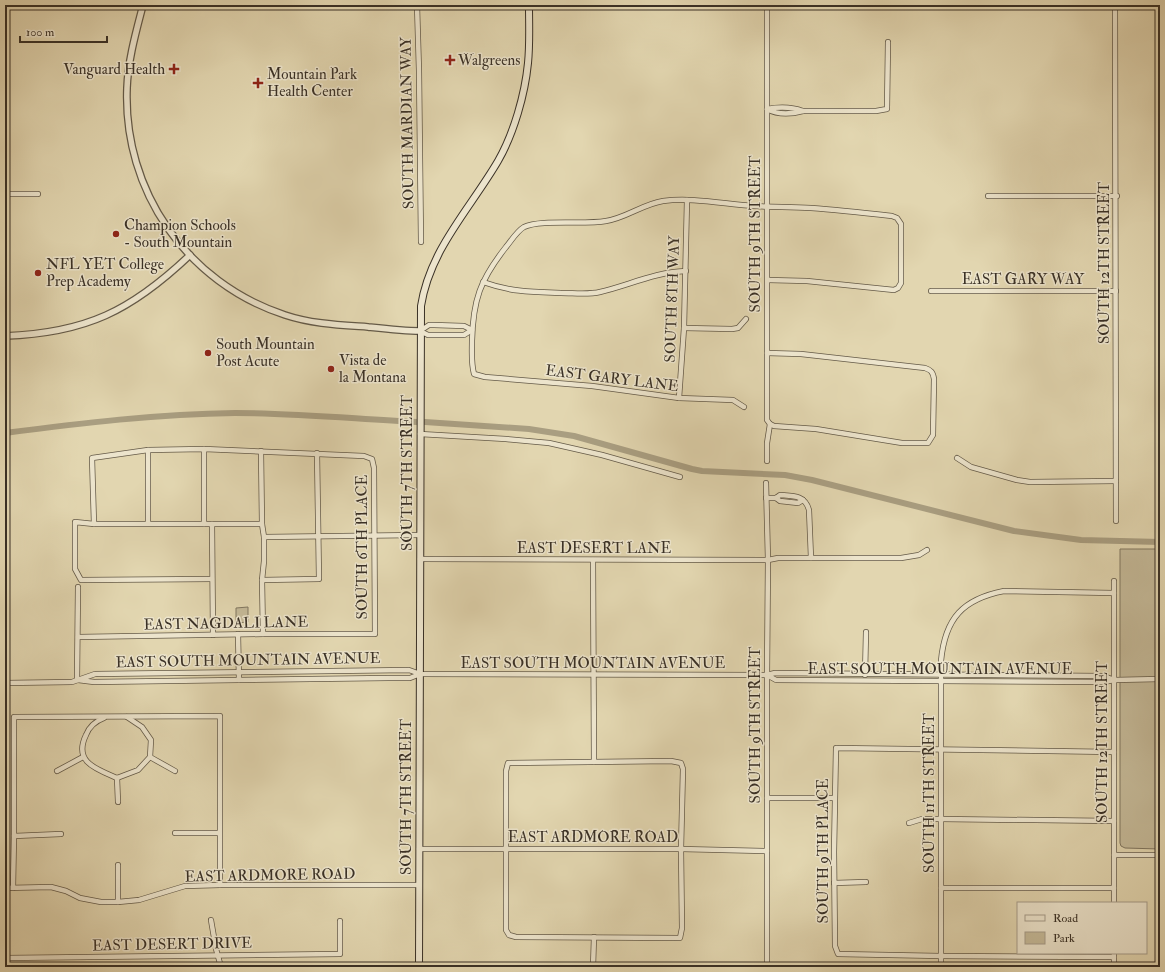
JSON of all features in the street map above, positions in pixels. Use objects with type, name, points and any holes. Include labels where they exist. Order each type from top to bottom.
[{"type":"main road","name":"SOUTH 7TH STREET","points":[[419,967],[420,316],[423,292],[432,264],[499,160],[518,112],[528,62],[529,5]]},
{"type":"street","points":[[143,5],[131,55],[127,80],[127,114],[132,144],[138,170],[148,195],[169,231],[190,256],[210,275],[236,293],[263,307],[286,315],[325,323],[420,331],[428,335],[464,335],[472,330]]},
{"type":"street","name":"SOUTH MARDIAN WAY","points":[[418,5],[420,79],[420,242]]},
{"type":"street","name":"SOUTH 9TH STREET","points":[[767,5],[767,420],[770,424],[767,443],[767,462]]},
{"type":"street","name":"SOUTH 12TH STREET","points":[[1115,5],[1117,196],[1116,521]]},
{"type":"street","points":[[767,110],[774,113],[796,113],[803,111],[876,111],[887,109],[888,42]]},
{"type":"street","points":[[5,194],[38,194]]},
{"type":"street","points":[[988,196],[1117,196]]},
{"type":"street","points":[[472,330],[474,308],[479,289],[504,249],[521,229],[526,226],[606,221],[626,216],[661,201],[687,200],[752,206],[813,208],[892,216],[897,218],[901,224],[901,283],[898,288],[894,290],[807,281],[768,280]]},
{"type":"street","name":"SOUTH 8TH WAY","points":[[679,398],[684,328],[687,200]]},
{"type":"street","points":[[5,336],[58,331],[81,326],[97,320],[144,295],[190,256]]},
{"type":"street","points":[[483,282],[498,288],[516,291],[592,293],[656,275],[672,272],[686,272]]},
{"type":"street","name":"EAST GARY WAY","points":[[931,290],[1116,291]]},
{"type":"street","points":[[684,328],[732,329],[738,328],[746,319]]},
{"type":"street","points":[[420,331],[428,325],[464,326],[472,330]]},
{"type":"street","points":[[452,326],[452,335]]},
{"type":"street","name":"EAST GARY LANE","points":[[472,330],[472,366],[474,374],[485,377],[592,386],[679,398],[733,400],[744,407]]},
{"type":"street","points":[[767,353],[827,357],[925,368],[933,373],[934,379],[933,435],[928,443],[902,442],[816,429],[780,427],[770,424]]},
{"type":"street","points":[[420,434],[549,443],[602,455],[680,477]]},
{"type":"street","points":[[204,449],[204,524]]},
{"type":"street","points":[[94,524],[92,458],[148,450],[204,449],[317,453],[319,579],[262,580]]},
{"type":"street","points":[[148,450],[148,523]]},
{"type":"street","points":[[262,451],[262,524],[264,537],[262,580],[263,634]]},
{"type":"street","name":"SOUTH 6TH PLACE","points":[[317,453],[364,456],[372,459],[374,468],[375,634]]},
{"type":"street","points":[[958,458],[971,467],[1024,481],[1116,481]]},
{"type":"street","name":"SOUTH 9TH STREET","points":[[766,483],[768,560],[766,675],[766,967]]},
{"type":"street","points":[[766,498],[776,498],[780,495],[798,496],[807,504],[809,510],[811,558]]},
{"type":"street","points":[[789,495],[789,502]]},
{"type":"street","points":[[776,498],[780,501],[798,503],[803,500]]},
{"type":"street","points":[[212,579],[81,580],[75,569],[75,522],[94,524],[262,524]]},
{"type":"street","points":[[212,524],[213,635]]},
{"type":"street","points":[[264,537],[420,535]]},
{"type":"street","name":"EAST DESERT LANE","points":[[420,559],[768,560],[778,558],[901,558],[919,555],[927,550]]},
{"type":"street","points":[[593,560],[594,762]]},
{"type":"street","name":"SOUTH 12TH STREET","points":[[1114,581],[1114,902]]},
{"type":"street","points":[[77,680],[78,587]]},
{"type":"street","name":"SOUTH 11TH STREET","points":[[941,967],[941,677],[942,646],[946,632],[952,620],[961,610],[987,594],[1004,591],[1114,593]]},
{"type":"street","points":[[865,680],[866,632]]},
{"type":"street","points":[[238,634],[239,680]]},
{"type":"street","name":"EAST NAGDALI LANE","points":[[78,638],[238,634],[375,634]]},
{"type":"street","name":"EAST SOUTH MOUNTAIN AVENUE","points":[[5,683],[72,682],[95,674],[409,670],[420,674],[766,675],[775,673],[865,673],[941,677]]},
{"type":"street","name":"EAST SOUTH MOUNTAIN AVENUE","points":[[77,680],[94,682],[410,678],[420,674]]},
{"type":"street","name":"EAST SOUTH MOUNTAIN AVENUE","points":[[766,675],[776,680],[1104,676],[1114,680],[1160,679]]},
{"type":"street","points":[[108,716],[94,723],[88,731],[82,743],[83,757],[90,765],[98,770],[117,778],[138,770],[150,757],[151,740],[142,727],[126,716]]},
{"type":"street","points":[[13,888],[14,717],[220,716],[220,885]]},
{"type":"street","name":"SOUTH 9TH PLACE","points":[[941,750],[836,748],[834,798],[835,946],[838,954],[941,956]]},
{"type":"street","points":[[941,750],[1114,752]]},
{"type":"street","points":[[58,771],[83,757]]},
{"type":"street","points":[[150,757],[175,771]]},
{"type":"street","points":[[671,761],[681,763],[683,769],[681,849],[682,928],[680,938],[594,936],[516,937],[509,935],[506,930],[505,849],[506,771],[508,763],[594,762],[671,761]]},
{"type":"street","points":[[117,778],[118,802]]},
{"type":"street","points":[[767,798],[834,798]]},
{"type":"street","points":[[909,823],[922,819],[1114,821]]},
{"type":"street","points":[[175,833],[219,833]]},
{"type":"street","points":[[14,836],[61,834]]},
{"type":"street","name":"EAST ARDMORE ROAD","points":[[419,849],[681,849],[767,851]]},
{"type":"street","points":[[1114,855],[1160,855]]},
{"type":"street","points":[[118,865],[118,902]]},
{"type":"street","points":[[834,883],[866,882]]},
{"type":"street","name":"EAST ARDMORE ROAD","points":[[5,888],[51,887],[66,891],[80,898],[101,902],[118,902],[139,900],[185,886],[419,885]]},
{"type":"street","points":[[941,888],[1114,888]]},
{"type":"street","points":[[211,920],[221,967]]},
{"type":"street","name":"EAST DESERT DRIVE","points":[[5,958],[340,954],[340,921]]},
{"type":"street","points":[[593,967],[594,936]]},
{"type":"street","points":[[941,956],[1114,955],[1114,967]]},
{"type":"green space","points":[[1120,549],[1160,549],[1160,849],[1125,848],[1121,846],[1120,843]]},
{"type":"green space","points":[[248,607],[248,622],[236,623],[236,608]]},
{"type":"waterway","points":[[5,433],[177,415],[235,413],[280,414],[417,422]]},
{"type":"waterway","points":[[425,422],[529,429],[574,436],[702,471],[785,475],[812,480],[1014,531],[1081,540],[1160,542]]},
{"type":"place","name":"Walgreens","points":[[450,60]]},
{"type":"place","name":"Vanguard Health","points":[[174,69]]},
{"type":"place","name":"Mountain Park Health Center","points":[[258,83]]},
{"type":"place","name":"Champion Schools - South Mountain","points":[[116,234]]},
{"type":"place","name":"NFL YET College Prep Academy","points":[[38,273]]},
{"type":"place","name":"South Mountain Post Acute","points":[[208,353]]},
{"type":"place","name":"Vista de la Montana","points":[[331,369]]}]
